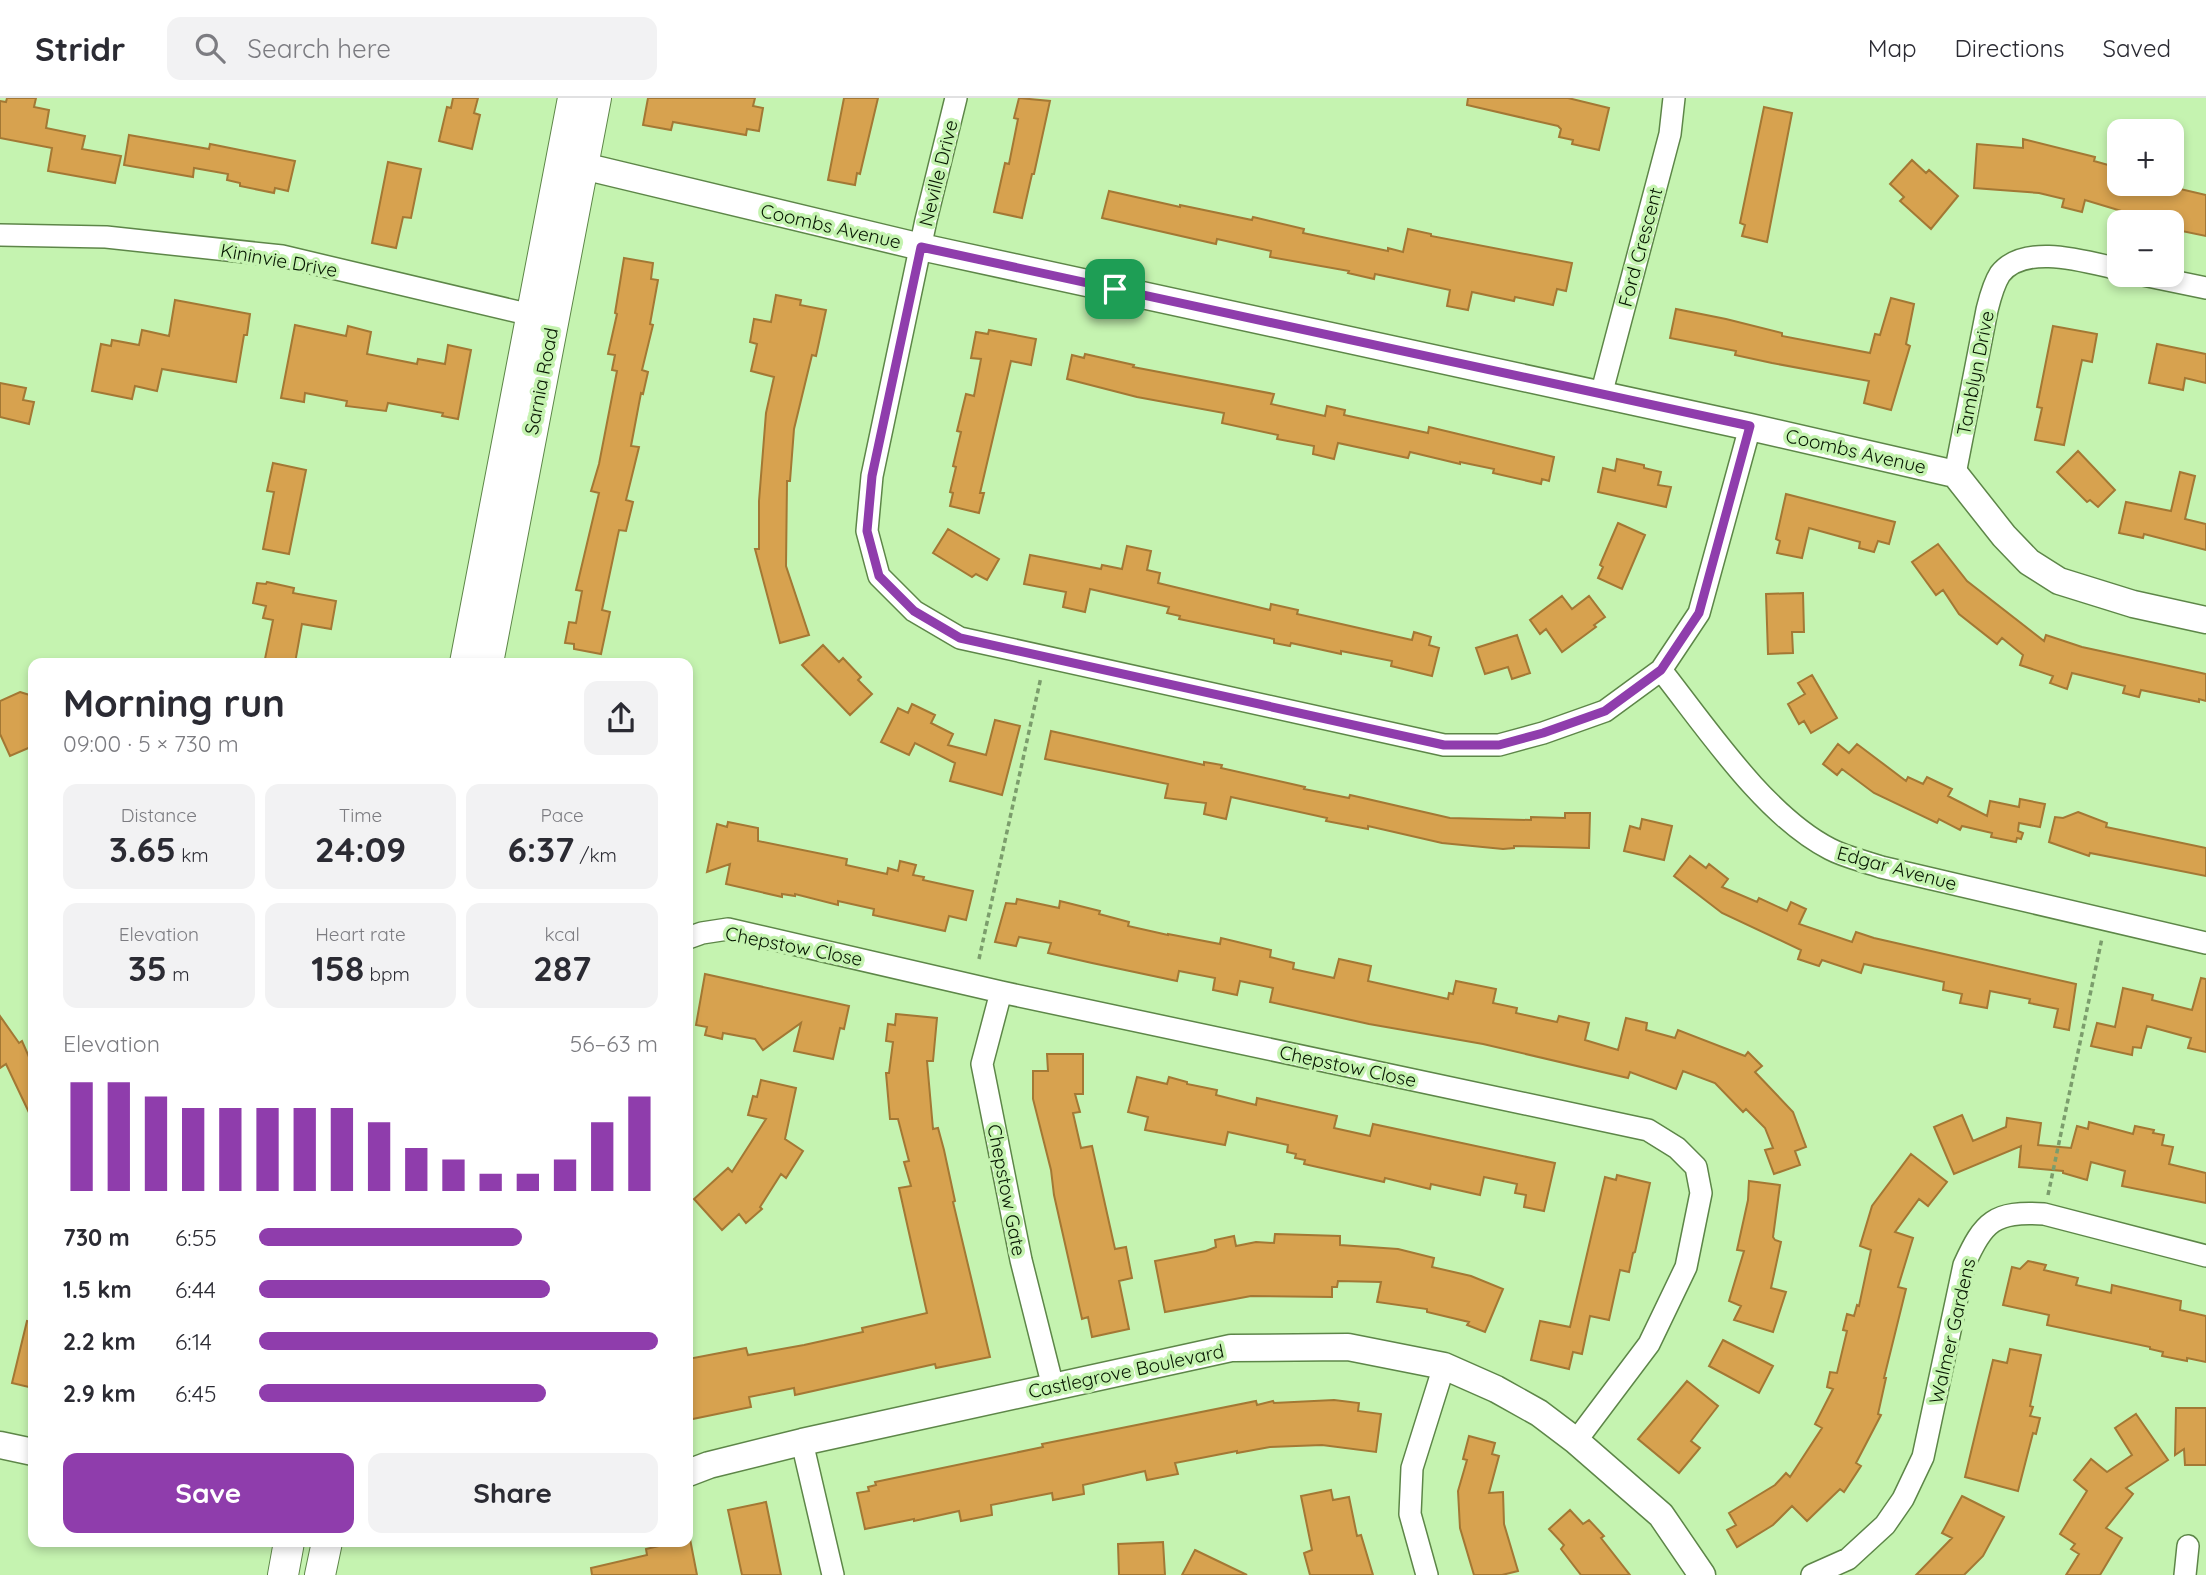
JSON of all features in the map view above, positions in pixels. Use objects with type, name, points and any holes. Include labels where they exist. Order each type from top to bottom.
[{"type":"main road","name":"Sarnia Road","points":[[572,164],[573,98]]},
{"type":"main road","name":"Sarnia Road","points":[[466,658],[542,318],[572,164],[596,98]]},
{"type":"main road","name":"Sarnia Road","points":[[489,658],[542,318]]},
{"type":"main road","points":[[283,1575],[288,1547]]},
{"type":"main road","points":[[320,1575],[326,1547]]},
{"type":"street","name":"Neville Drive","points":[[956,98],[872,476],[867,531],[879,576],[914,611],[960,638],[1046,657]]},
{"type":"street","name":"Ford Crescent","points":[[1601,396],[1670,134],[1674,98]]},
{"type":"street","name":"Coombs Avenue","points":[[572,164],[921,247],[1601,396],[1750,426],[1955,474]]},
{"type":"street","name":"Kininvie Drive","points":[[0,235],[106,236],[282,256],[542,318]]},
{"type":"street","name":"Tamblyn Drive","points":[[1955,474],[1987,310],[2001,273],[2016,262],[2035,256],[2068,258],[2107,267]]},
{"type":"street","points":[[2184,283],[2206,288]]},
{"type":"street","points":[[1046,657],[1444,745],[1499,745],[1543,733],[1605,711],[1661,670],[1699,613],[1750,426]]},
{"type":"street","points":[[1955,474],[2004,536],[2029,562],[2059,580],[2133,604],[2206,620]]},
{"type":"street","name":"Edgar Avenue","points":[[1661,670],[1724,750],[1786,820],[1830,850],[1881,867],[2206,943]]},
{"type":"street","name":"Chepstow Close","points":[[693,936],[728,929],[1001,992],[1648,1130],[1677,1148],[1696,1167],[1701,1193],[1686,1267],[1649,1344],[1576,1441]]},
{"type":"street","name":"Chepstow Gate","points":[[1001,992],[982,1064],[1021,1260],[1053,1387]]},
{"type":"street","name":"Walmer Gardens","points":[[1812,1575],[1848,1559],[1885,1525],[1903,1499],[1923,1457],[1964,1265],[1989,1223],[2016,1213],[2044,1214],[2206,1256]]},
{"type":"street","name":"Castlegrove Boulevard","points":[[693,1471],[802,1443],[1231,1348],[1348,1347],[1444,1366],[1496,1389],[1539,1413],[1576,1441],[1661,1515],[1702,1575]]},
{"type":"street","points":[[1427,1575],[1410,1514],[1412,1468],[1444,1366]]},
{"type":"street","points":[[802,1443],[833,1575]]},
{"type":"street","points":[[0,1445],[28,1451]]},
{"type":"street","points":[[2185,1575],[2188,1546]]},
{"type":"path","points":[[979,959],[1046,657]]},
{"type":"path","points":[[2044,1214],[2106,920]]},
{"type":"building","points":[[7,98],[36,98],[34,107],[49,110],[46,128],[85,136],[82,149],[121,156],[115,183],[48,171],[52,148],[0,138],[0,101],[6,102]]},
{"type":"building","points":[[453,98],[478,98],[474,113],[480,115],[472,149],[439,141],[447,107],[451,108]]},
{"type":"building","points":[[648,98],[755,98],[753,106],[763,108],[759,131],[747,129],[746,135],[673,122],[671,130],[643,125]]},
{"type":"building","points":[[844,98],[878,98],[855,185],[828,180]]},
{"type":"building","points":[[1019,98],[1050,101],[1022,218],[994,212],[1005,163],[1009,164],[1018,119],[1014,118]]},
{"type":"building","points":[[1468,98],[1568,98],[1609,108],[1599,150],[1572,144],[1573,140],[1559,137],[1561,129],[1558,126],[1467,105]]},
{"type":"building","points":[[1764,107],[1792,113],[1767,242],[1742,236],[1745,225],[1740,223]]},
{"type":"building","points":[[129,135],[209,149],[210,144],[295,161],[288,191],[275,188],[274,193],[240,186],[240,183],[227,180],[228,174],[194,168],[193,177],[124,165]]},
{"type":"building","points":[[2023,139],[2095,157],[2094,161],[2107,165],[2107,196],[2184,196],[2184,190],[2206,195],[2206,236],[2184,231],[2184,210],[2118,210],[2085,200],[2082,212],[2062,207],[2064,199],[2039,193],[1974,188],[1977,144],[2023,148]]},
{"type":"building","points":[[1912,160],[1926,173],[1929,170],[1958,196],[1931,229],[1900,201],[1904,197],[1890,184]]},
{"type":"building","points":[[388,162],[421,169],[411,218],[403,217],[396,248],[372,243]]},
{"type":"building","points":[[1109,191],[1252,220],[1253,217],[1304,229],[1303,233],[1388,251],[1388,248],[1403,252],[1408,229],[1431,236],[1572,263],[1566,291],[1557,289],[1553,305],[1515,297],[1514,301],[1472,292],[1468,310],[1447,306],[1450,290],[1375,274],[1374,279],[1348,273],[1349,271],[1270,257],[1271,251],[1217,239],[1216,244],[1102,218]]},
{"type":"building","points":[[624,258],[653,263],[651,279],[658,280],[650,324],[653,325],[642,370],[648,372],[643,394],[641,393],[631,446],[639,447],[626,500],[633,502],[626,531],[619,530],[602,610],[610,612],[601,654],[574,649],[574,644],[565,643],[569,622],[576,623],[582,591],[576,590],[599,493],[591,491],[599,464],[617,371],[612,370],[615,355],[608,354],[617,314],[615,313]]},
{"type":"building","points":[[776,295],[801,300],[800,305],[826,310],[816,356],[812,355],[794,429],[790,481],[787,481],[786,566],[809,635],[780,643],[755,549],[759,549],[759,501],[766,413],[774,377],[751,371],[757,344],[750,342],[754,319],[771,322]]},
{"type":"building","points":[[1891,298],[1914,304],[1906,344],[1910,346],[1891,410],[1864,403],[1869,381],[1772,363],[1735,355],[1736,351],[1670,338],[1676,309],[1782,333],[1782,336],[1870,353],[1875,334],[1880,335]]},
{"type":"building","points":[[175,300],[250,314],[236,382],[162,369],[157,391],[135,386],[132,399],[92,391],[101,344],[111,346],[112,340],[139,345],[142,330],[169,336]]},
{"type":"building","points":[[295,325],[346,336],[348,326],[371,332],[367,354],[417,364],[418,359],[445,364],[448,345],[471,350],[458,419],[442,416],[443,413],[388,403],[386,411],[346,406],[347,401],[305,393],[304,402],[281,398]]},
{"type":"building","points":[[2053,326],[2097,334],[2092,362],[2082,360],[2064,445],[2035,440],[2042,408],[2037,407]]},
{"type":"building","points":[[989,330],[1036,339],[1031,365],[1011,361],[980,493],[984,493],[979,513],[950,506],[953,493],[950,492],[961,432],[957,431],[966,394],[974,396],[981,359],[971,358],[976,332],[988,334]]},
{"type":"building","points":[[2157,344],[2206,354],[2206,383],[2185,378],[2183,390],[2149,383]]},
{"type":"building","points":[[1085,354],[1134,365],[1133,367],[1274,394],[1271,404],[1325,416],[1327,406],[1345,410],[1344,415],[1428,433],[1429,427],[1554,457],[1549,481],[1542,479],[1541,484],[1493,473],[1494,469],[1460,462],[1410,452],[1408,458],[1338,443],[1334,459],[1313,454],[1314,446],[1277,439],[1278,435],[1222,423],[1224,413],[1137,397],[1067,379],[1072,355],[1084,358]]},
{"type":"building","points":[[0,383],[26,388],[23,400],[34,402],[29,424],[0,417]]},
{"type":"building","points":[[2078,451],[2115,490],[2098,507],[2090,500],[2087,502],[2057,472]]},
{"type":"building","points":[[1617,459],[1661,472],[1658,485],[1671,487],[1666,507],[1598,492],[1603,468],[1615,471]]},
{"type":"building","points":[[273,463],[306,470],[289,554],[263,549],[274,492],[267,491]]},
{"type":"building","points":[[2180,472],[2195,476],[2185,519],[2206,524],[2206,550],[2144,534],[2143,538],[2119,533],[2126,502],[2171,511]]},
{"type":"building","points":[[1786,494],[1895,522],[1889,544],[1878,541],[1874,552],[1859,548],[1860,542],[1809,528],[1802,558],[1777,553],[1780,541],[1776,539]]},
{"type":"building","points":[[1618,523],[1645,535],[1622,589],[1598,578],[1603,567],[1600,565]]},
{"type":"building","points":[[948,529],[999,559],[987,580],[976,574],[972,577],[933,553]]},
{"type":"building","points":[[1938,544],[1967,581],[2044,641],[2046,635],[2082,647],[2206,674],[2206,701],[2199,699],[2199,702],[2141,690],[2139,697],[2123,693],[2125,686],[2072,673],[2067,689],[2050,683],[2053,676],[2020,665],[2023,655],[2002,638],[1997,644],[1959,614],[1943,590],[1936,595],[1912,562]]},
{"type":"building","points":[[1127,546],[1151,551],[1147,570],[1160,573],[1158,583],[1270,610],[1271,604],[1298,610],[1297,614],[1412,640],[1414,632],[1431,637],[1429,645],[1439,648],[1432,676],[1391,666],[1392,661],[1291,643],[1290,646],[1274,643],[1274,639],[1179,619],[1180,616],[1167,613],[1169,607],[1090,589],[1085,612],[1063,607],[1066,592],[1024,584],[1030,555],[1101,569],[1102,565],[1122,569]]},
{"type":"building","points":[[267,582],[294,588],[293,593],[336,601],[331,629],[302,624],[296,658],[265,658],[273,620],[263,618],[266,606],[253,603],[257,583]]},
{"type":"building","points":[[1803,593],[1804,632],[1792,632],[1793,653],[1768,654],[1766,594]]},
{"type":"building","points":[[1562,596],[1572,609],[1589,596],[1605,617],[1562,652],[1546,629],[1540,634],[1530,620]]},
{"type":"building","points":[[1517,635],[1530,673],[1512,679],[1508,667],[1485,674],[1476,648]]},
{"type":"building","points":[[823,645],[839,662],[843,658],[861,677],[858,680],[872,694],[850,715],[802,665]]},
{"type":"building","points":[[1812,675],[1837,718],[1811,733],[1804,721],[1799,724],[1788,704],[1805,694],[1798,683]]},
{"type":"building","points":[[20,692],[28,694],[28,748],[10,756],[0,734],[0,701]]},
{"type":"building","points":[[912,704],[935,715],[931,723],[953,734],[948,745],[986,755],[995,720],[1020,726],[1002,795],[950,781],[955,763],[915,743],[909,755],[881,742],[898,708],[908,713]]},
{"type":"building","points":[[1051,731],[1204,765],[1204,762],[1222,765],[1221,768],[1305,787],[1304,789],[1349,798],[1350,795],[1450,818],[1531,820],[1531,817],[1565,818],[1565,813],[1590,813],[1589,848],[1514,846],[1503,849],[1442,843],[1368,826],[1368,829],[1326,821],[1327,818],[1231,797],[1226,819],[1204,814],[1206,803],[1165,798],[1168,784],[1045,759]]},
{"type":"building","points":[[1838,744],[1849,753],[1857,744],[1906,781],[1908,777],[1923,784],[1927,777],[1952,789],[1948,796],[1987,816],[1990,801],[2019,807],[2020,799],[2045,804],[2040,827],[2019,823],[2018,831],[2023,833],[2021,839],[2017,838],[2016,842],[1991,837],[1992,833],[1962,826],[1960,830],[1939,819],[1937,823],[1874,793],[1842,769],[1837,775],[1823,764]]},
{"type":"building","points":[[2078,812],[2107,823],[2106,827],[2206,848],[2206,876],[2090,853],[2089,856],[2049,842],[2055,817],[2063,818]]},
{"type":"building","points":[[1642,819],[1672,826],[1664,860],[1624,851],[1630,826],[1640,829]]},
{"type":"building","points":[[728,822],[758,828],[758,841],[847,859],[846,865],[887,874],[888,868],[898,871],[900,861],[916,865],[913,875],[924,877],[923,880],[973,891],[966,920],[949,916],[945,931],[873,915],[874,909],[838,901],[838,905],[795,894],[782,894],[782,897],[726,884],[730,864],[707,872],[717,824],[727,827]]},
{"type":"building","points":[[1690,856],[1706,868],[1709,864],[1728,879],[1722,887],[1757,902],[1759,898],[1787,911],[1791,902],[1806,909],[1799,924],[1852,942],[1856,932],[2076,984],[2069,1030],[2054,1027],[2058,1009],[2029,1003],[2030,999],[1990,991],[1987,1008],[1960,1003],[1962,994],[1943,990],[1944,982],[1864,964],[1861,973],[1822,960],[1819,966],[1798,959],[1801,950],[1722,913],[1674,876]]},
{"type":"building","points":[[1017,899],[1059,908],[1060,901],[1100,911],[1099,914],[1129,922],[1128,926],[1220,944],[1221,938],[1271,950],[1270,957],[1294,963],[1293,969],[1334,978],[1339,959],[1371,966],[1368,981],[1448,999],[1449,993],[1453,994],[1456,981],[1496,989],[1493,1003],[1517,1008],[1516,1013],[1557,1022],[1559,1016],[1589,1023],[1585,1040],[1618,1050],[1626,1018],[1647,1023],[1646,1030],[1675,1038],[1678,1030],[1745,1056],[1748,1052],[1762,1066],[1755,1072],[1793,1112],[1806,1147],[1795,1151],[1800,1165],[1774,1174],[1765,1150],[1773,1148],[1765,1128],[1746,1109],[1743,1112],[1715,1083],[1683,1071],[1676,1089],[1630,1072],[1628,1078],[1483,1044],[1369,1024],[1270,1002],[1273,988],[1240,981],[1237,995],[1213,990],[1215,978],[1179,971],[1177,981],[1048,953],[1051,943],[1019,937],[1016,946],[995,942],[1006,903],[1016,904]]},
{"type":"building","points":[[705,974],[849,1006],[844,1029],[840,1028],[833,1059],[794,1051],[801,1023],[763,1050],[755,1039],[723,1033],[722,1039],[705,1035],[707,1027],[696,1025]]},
{"type":"building","points":[[2201,978],[2206,979],[2206,1052],[2188,1048],[2191,1038],[2147,1026],[2141,1048],[2133,1047],[2132,1055],[2091,1046],[2097,1023],[2115,1027],[2123,988],[2153,995],[2152,1000],[2192,1010]]},
{"type":"building","points":[[896,1014],[937,1018],[933,1061],[927,1061],[933,1129],[938,1128],[944,1150],[955,1201],[953,1202],[990,1357],[936,1368],[935,1364],[795,1395],[794,1388],[749,1397],[751,1407],[693,1419],[693,1358],[746,1348],[748,1355],[804,1345],[863,1332],[862,1328],[927,1313],[899,1188],[911,1186],[904,1162],[909,1161],[898,1119],[890,1119],[886,1073],[889,1073],[893,1042],[886,1041],[888,1024],[895,1025]]},
{"type":"building","points":[[0,1016],[19,1043],[22,1041],[28,1055],[28,1110],[6,1064],[0,1068]]},
{"type":"building","points":[[1047,1054],[1083,1054],[1083,1094],[1075,1094],[1080,1112],[1073,1113],[1081,1148],[1092,1146],[1115,1249],[1126,1247],[1132,1278],[1119,1281],[1129,1329],[1092,1337],[1088,1317],[1082,1319],[1054,1195],[1051,1170],[1033,1099],[1033,1071],[1048,1071]]},
{"type":"building","points":[[1137,1077],[1167,1084],[1169,1077],[1217,1090],[1216,1095],[1256,1105],[1257,1098],[1337,1116],[1334,1128],[1370,1136],[1373,1124],[1555,1163],[1544,1211],[1524,1207],[1526,1195],[1515,1193],[1517,1184],[1484,1177],[1480,1195],[1431,1184],[1430,1189],[1304,1164],[1305,1160],[1295,1158],[1296,1154],[1287,1152],[1288,1145],[1228,1132],[1225,1145],[1145,1130],[1148,1117],[1128,1112]]},
{"type":"building","points":[[761,1080],[796,1088],[785,1139],[803,1151],[786,1178],[781,1174],[760,1207],[762,1209],[746,1223],[739,1214],[722,1230],[694,1199],[728,1168],[732,1172],[766,1119],[748,1115],[753,1096],[757,1097]]},
{"type":"building","points":[[1962,1115],[1973,1141],[2006,1127],[2007,1118],[2041,1123],[2038,1145],[2071,1148],[2077,1126],[2088,1129],[2089,1122],[2133,1134],[2135,1126],[2154,1130],[2153,1133],[2164,1135],[2162,1145],[2173,1147],[2169,1164],[2206,1173],[2206,1203],[2122,1186],[2125,1171],[2091,1162],[2087,1180],[2063,1171],[2019,1167],[2021,1146],[1954,1174],[1934,1127]]},
{"type":"building","points":[[1911,1154],[1947,1182],[1928,1206],[1919,1199],[1895,1232],[1913,1238],[1898,1287],[1906,1289],[1884,1378],[1878,1414],[1881,1415],[1856,1463],[1861,1466],[1844,1492],[1840,1489],[1807,1521],[1792,1506],[1773,1525],[1737,1547],[1727,1530],[1736,1525],[1729,1513],[1775,1485],[1786,1473],[1790,1477],[1822,1428],[1815,1424],[1833,1389],[1827,1387],[1830,1372],[1837,1373],[1847,1331],[1843,1330],[1847,1314],[1854,1316],[1857,1305],[1859,1306],[1871,1250],[1860,1246],[1872,1206]]},
{"type":"building","points":[[1617,1175],[1650,1183],[1635,1252],[1629,1272],[1620,1270],[1609,1320],[1590,1316],[1582,1354],[1573,1352],[1569,1369],[1531,1360],[1540,1321],[1570,1327],[1605,1177],[1616,1180]]},
{"type":"building","points":[[1749,1181],[1780,1185],[1773,1237],[1781,1242],[1771,1288],[1786,1292],[1773,1332],[1734,1320],[1741,1306],[1729,1301],[1744,1251],[1737,1250],[1748,1200]]},
{"type":"building","points":[[1275,1234],[1340,1236],[1340,1245],[1398,1249],[1434,1258],[1432,1267],[1471,1276],[1503,1289],[1485,1332],[1467,1325],[1469,1322],[1427,1312],[1427,1309],[1377,1302],[1381,1282],[1338,1281],[1337,1287],[1332,1287],[1332,1297],[1251,1296],[1165,1312],[1155,1261],[1206,1251],[1216,1247],[1215,1240],[1234,1236],[1236,1246],[1256,1242],[1274,1243]]},
{"type":"building","points":[[2028,1261],[2046,1265],[2044,1270],[2078,1278],[2076,1285],[2111,1293],[2112,1285],[2181,1301],[2180,1310],[2206,1316],[2206,1362],[2162,1356],[2163,1352],[2150,1347],[2047,1325],[2049,1315],[2003,1305],[2012,1267],[2020,1269]]},
{"type":"building","points":[[27,1321],[28,1321],[28,1387],[12,1383]]},
{"type":"building","points":[[1723,1340],[1773,1366],[1759,1393],[1709,1366]]},
{"type":"building","points":[[2010,1349],[2041,1355],[2030,1406],[2033,1407],[2030,1416],[2040,1418],[2036,1434],[2033,1433],[2018,1491],[1965,1477],[1993,1360],[2007,1363]]},
{"type":"building","points":[[1687,1381],[1718,1406],[1691,1441],[1700,1448],[1679,1473],[1638,1439]]},
{"type":"building","points":[[1334,1400],[1359,1403],[1358,1411],[1381,1414],[1376,1452],[1322,1445],[1237,1451],[1175,1463],[1178,1474],[1147,1480],[1145,1471],[1083,1485],[1084,1494],[1053,1500],[1052,1493],[991,1505],[992,1515],[961,1521],[959,1511],[865,1529],[857,1493],[869,1491],[868,1487],[876,1485],[875,1482],[1043,1447],[1042,1444],[1256,1401],[1257,1405],[1273,1401]]},
{"type":"building","points":[[2176,1408],[2206,1408],[2206,1465],[2185,1465],[2184,1449],[2175,1455]]},
{"type":"building","points":[[2136,1414],[2168,1460],[2126,1488],[2133,1494],[2106,1528],[2122,1538],[2100,1575],[2066,1575],[2079,1554],[2071,1549],[2075,1544],[2060,1534],[2087,1491],[2074,1480],[2091,1459],[2107,1472],[2132,1455],[2115,1428]]},
{"type":"building","points":[[1469,1436],[1495,1443],[1492,1454],[1499,1456],[1489,1493],[1503,1492],[1504,1524],[1518,1571],[1502,1575],[1474,1575],[1460,1528],[1458,1491],[1467,1460],[1463,1459]]},
{"type":"building","points":[[1331,1490],[1333,1500],[1349,1497],[1357,1536],[1361,1535],[1373,1575],[1310,1575],[1304,1553],[1312,1550],[1301,1496]]},
{"type":"building","points":[[1962,1496],[2004,1517],[1983,1556],[1964,1575],[1916,1575],[1952,1538],[1942,1533]]},
{"type":"building","points":[[766,1502],[781,1575],[742,1575],[728,1510]]},
{"type":"building","points":[[1570,1510],[1583,1524],[1589,1520],[1604,1536],[1601,1538],[1630,1575],[1581,1575],[1561,1549],[1564,1545],[1549,1529]]},
{"type":"building","points":[[1163,1542],[1165,1575],[1119,1575],[1118,1544]]},
{"type":"building","points":[[692,1547],[697,1575],[592,1575],[591,1568],[647,1555],[646,1549]]},
{"type":"building","points":[[1195,1550],[1247,1575],[1182,1575]]},
{"type":"route","points":[[921,247],[1115,289],[1750,426],[1699,613],[1661,670],[1605,711],[1499,745],[1444,745],[960,638],[914,611],[879,576],[867,531],[872,476],[921,247]]}]
